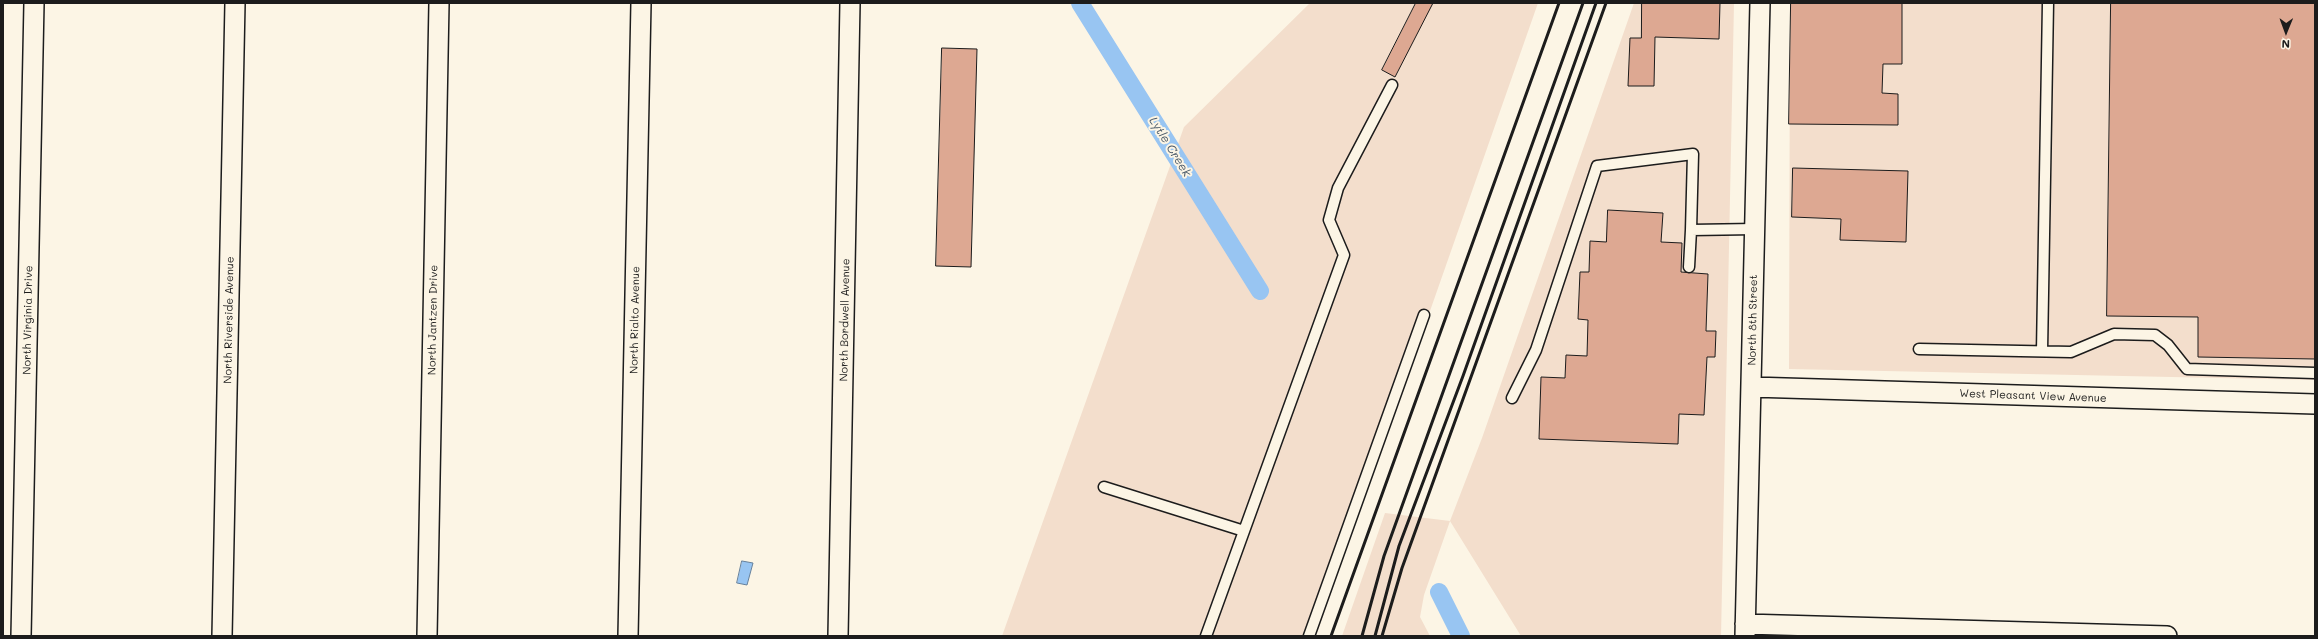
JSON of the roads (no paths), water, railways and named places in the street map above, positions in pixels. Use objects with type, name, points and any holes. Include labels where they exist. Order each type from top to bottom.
[{"type":"street","name":"North Virginia Drive","points":[[21,636],[34,3]]},
{"type":"street","name":"North Riverside Avenue","points":[[222,636],[235,3]]},
{"type":"street","name":"North Jantzen Drive","points":[[427,636],[440,3]]},
{"type":"street","name":"North Rialto Avenue","points":[[628,636],[641,3]]},
{"type":"street","name":"North Bordwell Avenue","points":[[838,636],[850,3]]},
{"type":"street","name":"North 8th Street","points":[[1745,630],[1752,388],[1760,3]]},
{"type":"street","name":"West Pleasant View Avenue","points":[[1752,388],[2315,404]]},
{"type":"street","points":[[1745,630],[2167,636]]},
{"type":"lane","points":[[2042,351],[2048,3]]},
{"type":"lane","points":[[1206,636],[1344,255],[1329,220],[1338,188],[1392,85]]},
{"type":"lane","points":[[1512,398],[1536,350],[1596,166],[1692,154],[1689,267]]},
{"type":"lane","points":[[1690,230],[1755,230]]},
{"type":"lane","points":[[1309,636],[1424,315]]},
{"type":"lane","points":[[1920,349],[2071,352],[2114,334],[2155,335],[2168,345],[2187,369],[2315,373]]},
{"type":"lane","points":[[1104,487],[1244,531]]},
{"type":"water","points":[[742,561],[753,563],[747,585],[737,583]]},
{"type":"waterway","name":"Lytle Creek","points":[[1080,3],[1260,291]]},
{"type":"waterway","name":"Lytle Creek","points":[[1439,592],[1461,636]]},
{"type":"railway","points":[[1331,636],[1559,3]]},
{"type":"railway","points":[[1362,636],[1384,556],[1583,3]]},
{"type":"railway","points":[[1375,636],[1399,546],[1463,376],[1596,3]]},
{"type":"railway","points":[[1382,636],[1402,568],[1606,3]]}]
